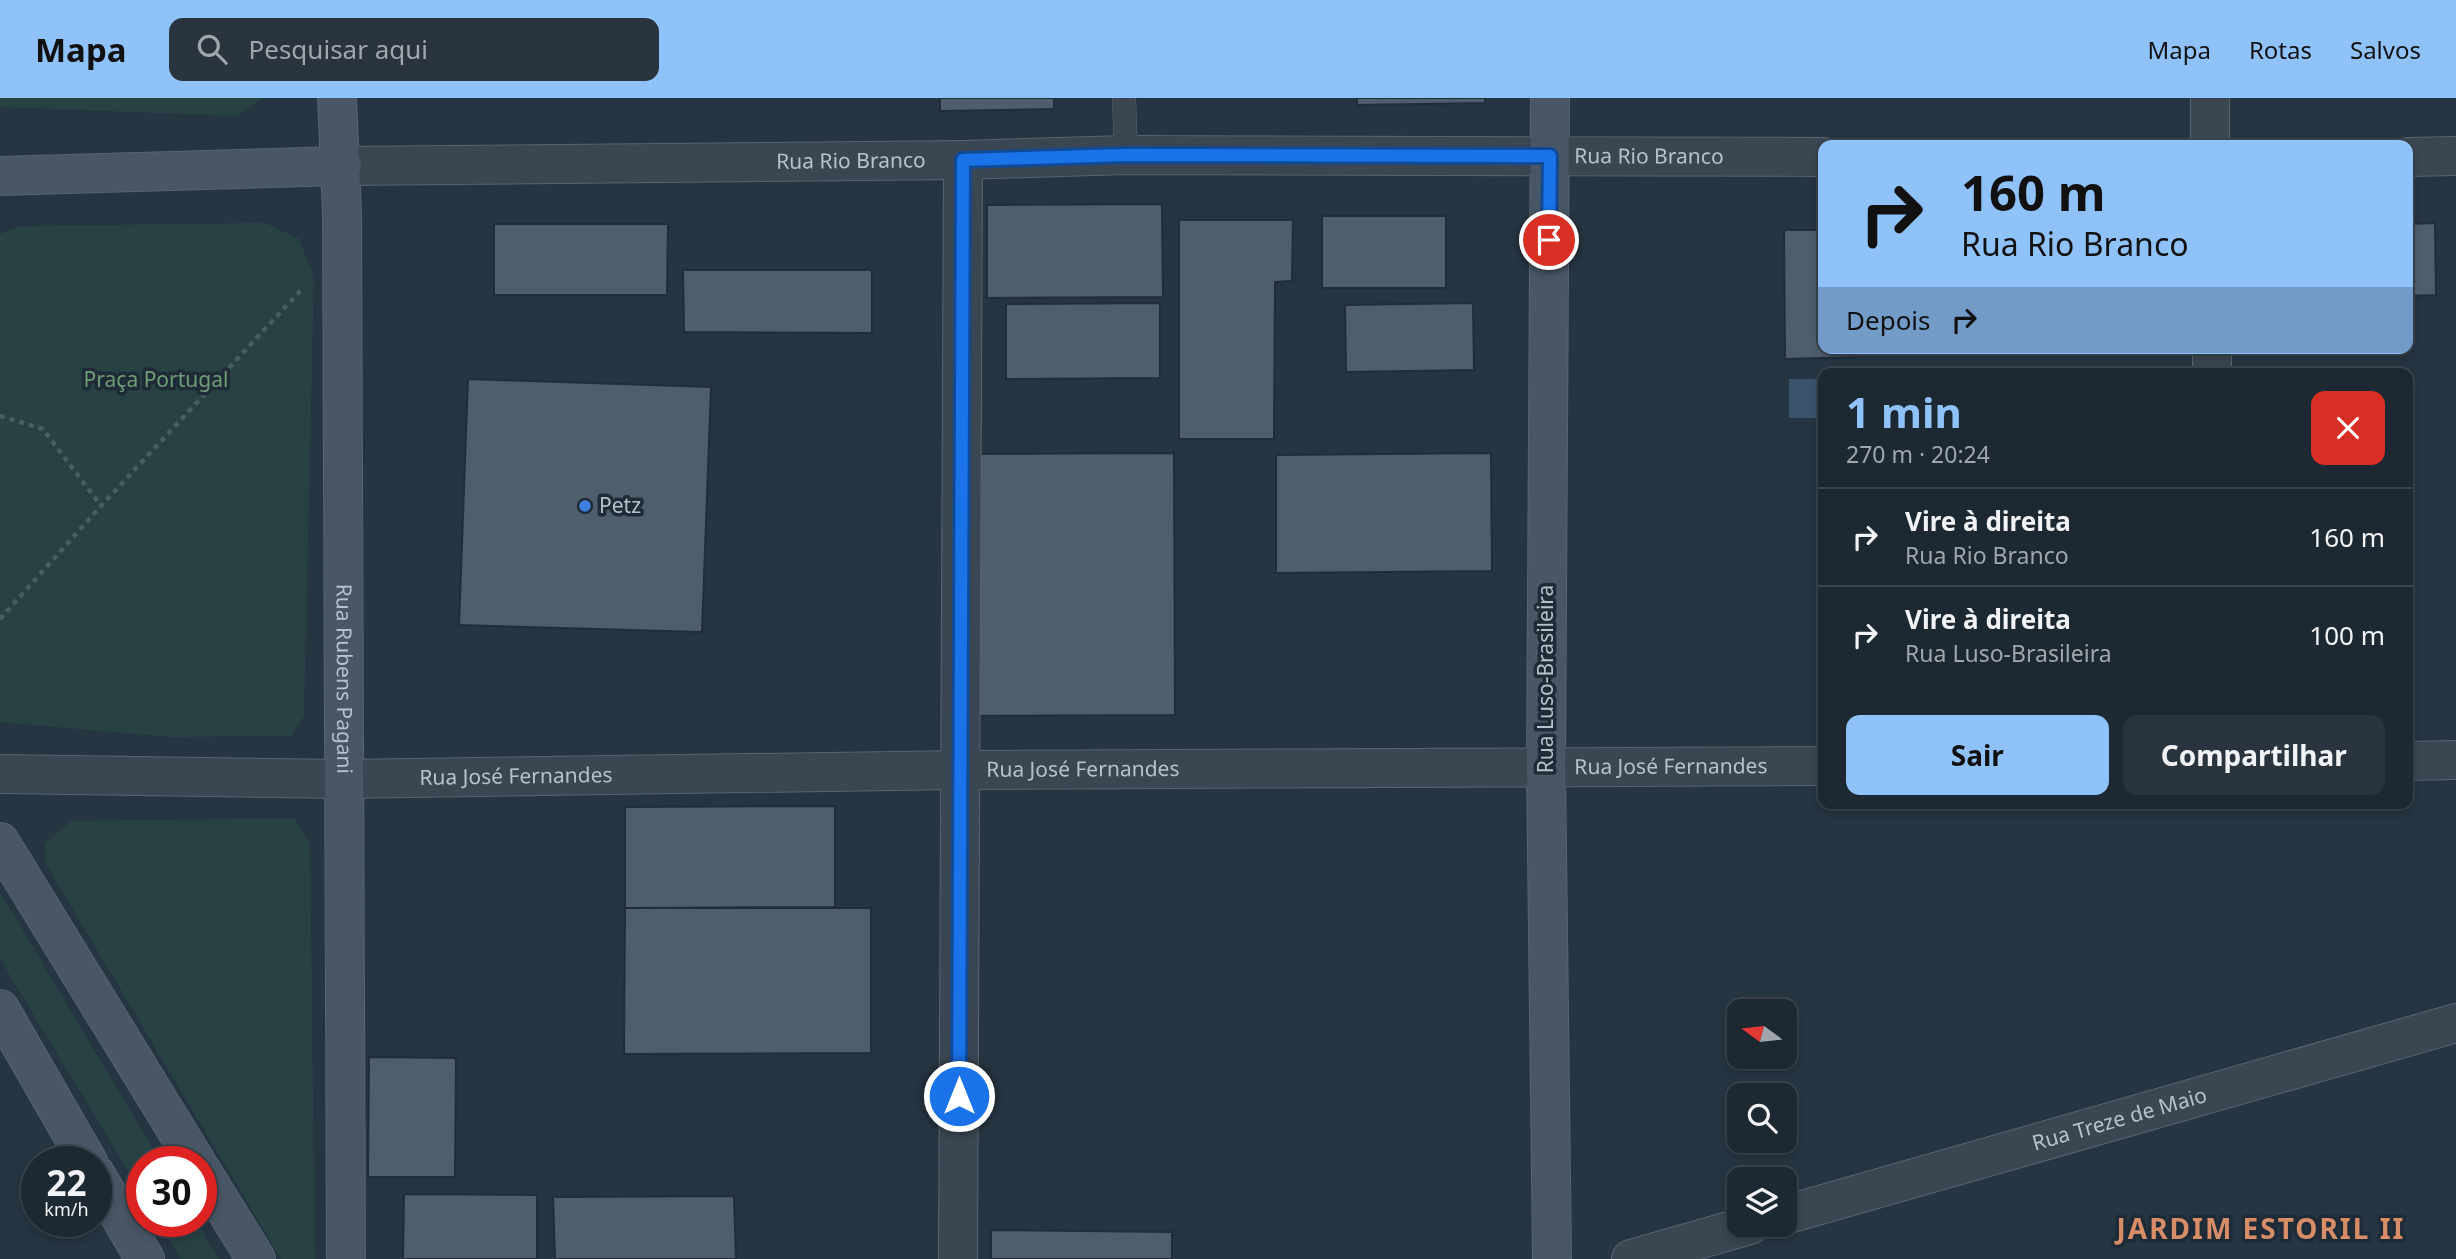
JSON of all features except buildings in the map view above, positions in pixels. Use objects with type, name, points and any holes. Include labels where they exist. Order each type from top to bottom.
[{"type":"street","name":"Rua Rubens Pagani","points":[[337,98],[342,166],[346,1259]]},
{"type":"street","name":"Rua Luso-Brasileira","points":[[1549,98],[1546,766],[1552,1259]]},
{"type":"street","points":[[2210,98],[2210,140]]},
{"type":"street","name":"Rua Rio Branco","points":[[342,166],[963,160],[1126,155],[1818,157]]},
{"type":"street","points":[[2413,156],[2456,156]]},
{"type":"street","points":[[958,1259],[963,160]]},
{"type":"street","points":[[0,176],[342,166]]},
{"type":"street","points":[[2413,761],[2456,760]]},
{"type":"street","name":"Rua José Fernandes","points":[[343,779],[960,770],[1818,766]]},
{"type":"street","points":[[0,774],[343,779]]},
{"type":"street","points":[[0,842],[186,1146]]},
{"type":"street","points":[[0,1009],[79,1146]]},
{"type":"street","name":"Rua Treze de Maio","points":[[1797,1212],[2456,1023]]},
{"type":"street","points":[[217,1196],[256,1259]]},
{"type":"street","points":[[112,1202],[145,1259]]},
{"type":"street","points":[[1631,1259],[1727,1232]]},
{"type":"lane","points":[[1124,98],[1126,155]]},
{"type":"path","points":[[0,619],[305,287]]},
{"type":"path","points":[[0,416],[43,429],[101,506]]},
{"type":"green space","points":[[0,98],[264,98],[237,116],[0,107]]},
{"type":"green space","name":"Praça Portugal","points":[[265,223],[299,239],[314,277],[304,716],[291,736],[169,737],[0,722],[0,234],[20,226]]},
{"type":"green space","points":[[294,818],[310,842],[315,1259],[281,1259],[217,1151],[217,1146],[214,1146],[46,864],[45,843],[71,821]]},
{"type":"green space","points":[[0,892],[151,1146],[126,1146],[126,1168],[0,959]]},
{"type":"green space","points":[[167,1237],[206,1237],[219,1259],[181,1259]]},
{"type":"water","points":[[1789,379],[1818,379],[1818,418],[1789,418]]},
{"type":"place","name":"Petz","points":[[585,506]]},
{"type":"district","name":"JARDIM ESTORIL II","points":[[2261,1229]]},
{"type":"route","points":[[959,1096],[963,160],[1126,155],[1550,156],[1549,240]]}]
